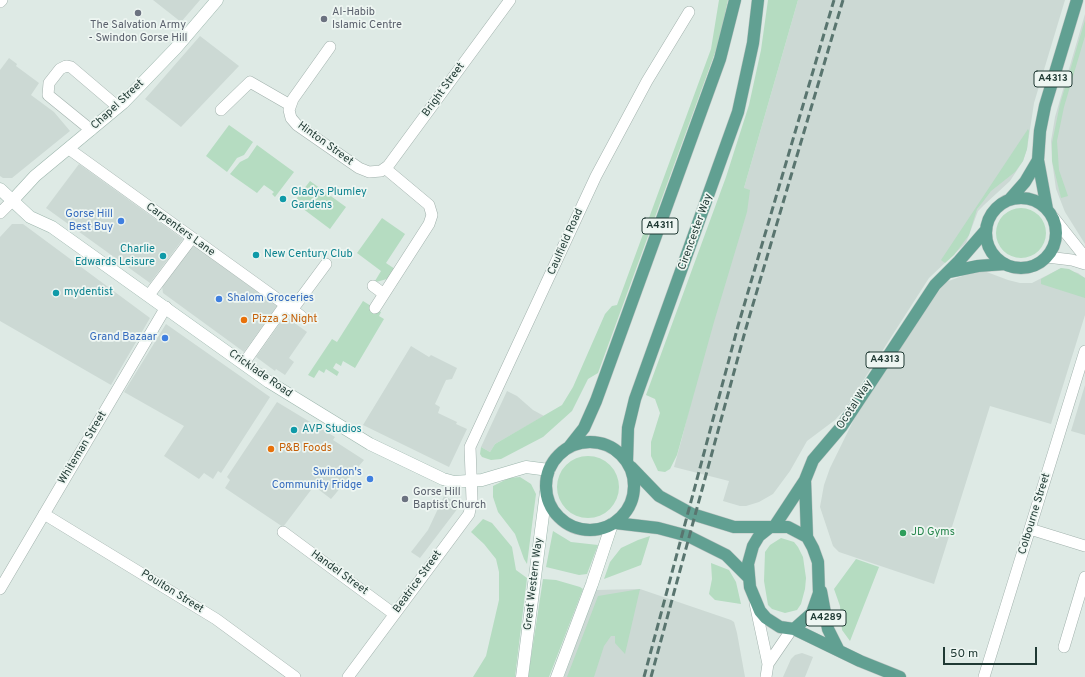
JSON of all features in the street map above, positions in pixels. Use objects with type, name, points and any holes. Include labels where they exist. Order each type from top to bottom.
[{"type":"main road","name":"A4311","points":[[570,447],[584,428],[596,401],[720,59],[735,0]]},
{"type":"main road","name":"Cirencester Way","points":[[629,464],[628,428],[633,407],[738,112],[753,43],[758,0]]},
{"type":"main road","name":"A4313","points":[[1047,257],[1053,248],[1056,238],[1056,227],[1050,213],[1038,160],[1042,121],[1077,0]]},
{"type":"main road","name":"A4313","points":[[986,230],[989,218],[993,211],[1002,203],[1010,199],[1025,182],[1038,160]]},
{"type":"main road","points":[[1010,199],[1021,197],[1032,199],[1050,213]]},
{"type":"main road","points":[[986,230],[986,240],[990,250],[1005,264],[1013,267],[1027,268],[1040,263],[1047,257]]},
{"type":"main road","name":"Ocotal Way","points":[[772,528],[805,480],[813,460],[842,426],[935,285],[949,272],[986,230]]},
{"type":"main road","points":[[949,272],[978,266],[1005,264]]},
{"type":"main road","name":"A4311","points":[[629,464],[634,477],[633,498],[623,516],[613,523],[594,530],[575,528],[566,523],[553,510],[546,492],[546,481],[549,470],[561,453],[570,447],[578,443],[597,442],[614,448],[629,464],[659,496],[692,514],[734,527],[772,528]]},
{"type":"main road","name":"Ocotal Way","points":[[805,480],[807,537]]},
{"type":"main road","name":"A4311","points":[[613,523],[658,528],[688,536],[726,555],[749,578]]},
{"type":"main road","points":[[788,527],[807,537],[818,562],[820,584],[816,606],[804,622],[793,629],[780,627],[769,621],[760,611],[754,598],[749,578],[748,564],[753,546],[759,536],[772,528],[788,527]]},
{"type":"main road","name":"A4289","points":[[820,584],[828,629],[838,649]]},
{"type":"main road","name":"A4289","points":[[793,629],[838,649],[860,661],[900,677]]},
{"type":"street","name":"Chapel Street","points":[[12,201],[35,176],[118,107],[176,48],[217,0]]},
{"type":"street","name":"Bright Street","points":[[386,169],[510,0]]},
{"type":"street","name":"Caulfield Road","points":[[471,482],[470,447],[596,176],[648,81],[689,12]]},
{"type":"street","points":[[221,110],[250,82],[290,105],[297,92],[330,47]]},
{"type":"street","points":[[91,130],[48,95],[49,83],[60,69],[66,66],[71,67],[118,107]]},
{"type":"street","name":"Hinton Street","points":[[290,105],[290,115],[298,125],[358,168],[373,173],[386,169]]},
{"type":"street","name":"Carpenters Lane","points":[[69,149],[290,311]]},
{"type":"street","points":[[375,308],[430,223],[432,215],[429,205],[386,169]]},
{"type":"street","name":"Cricklade Road","points":[[0,190],[30,217],[49,226],[149,295],[244,364],[316,412],[370,444],[443,479],[454,482],[471,482],[492,478],[526,467],[549,470]]},
{"type":"street","points":[[0,213],[12,201]]},
{"type":"street","points":[[1050,213],[1085,258]]},
{"type":"street","points":[[149,295],[192,238]]},
{"type":"street","points":[[1047,257],[1072,260],[1085,264]]},
{"type":"street","points":[[244,364],[290,311],[326,264]]},
{"type":"street","points":[[373,286],[384,294]]},
{"type":"street","name":"Whiteman Street","points":[[0,589],[166,308]]},
{"type":"street","name":"Colbourne Street","points":[[984,677],[1085,351]]},
{"type":"street","name":"Beatrice Street","points":[[348,677],[469,514],[472,506],[471,482]]},
{"type":"street","name":"Great Western Way","points":[[522,677],[546,492]]},
{"type":"street","name":"Poulton Street","points":[[44,514],[216,619],[295,677]]},
{"type":"street","points":[[557,677],[613,523]]},
{"type":"street","points":[[1030,529],[1085,546]]},
{"type":"street","name":"Handel Street","points":[[283,532],[394,614]]},
{"type":"street","points":[[1064,647],[1085,577]]},
{"type":"street","points":[[754,598],[768,664],[766,677]]},
{"type":"street","points":[[768,664],[793,629]]},
{"type":"shaded area","points":[[153,0],[200,0],[181,22]]},
{"type":"shaded area","points":[[798,0],[1065,0],[1034,103],[1027,149],[1023,161],[1010,181],[978,211],[966,243],[929,278],[845,409],[835,420],[807,441],[790,471],[773,494],[759,502],[746,506],[740,506],[723,501],[729,481],[674,467],[744,188]]},
{"type":"shaded area","points":[[1085,14],[1085,244],[1065,212],[1056,189],[1051,141],[1055,117]]},
{"type":"shaded area","points":[[200,36],[239,66],[181,127],[145,99]]},
{"type":"shaded area","points":[[9,58],[17,64],[16,66],[39,83],[31,95],[54,112],[70,131],[12,178],[3,178],[0,176],[0,70]]},
{"type":"shaded area","points":[[79,164],[183,239],[150,283],[46,208]]},
{"type":"shaded area","points":[[12,224],[23,224],[150,318],[111,385],[0,321],[0,237]]},
{"type":"shaded area","points":[[193,244],[277,306],[244,352],[163,293],[162,286]]},
{"type":"shaded area","points":[[1061,268],[1078,273],[1085,278],[1085,315],[1051,424],[990,406],[934,584],[839,552],[833,546],[820,507],[824,485],[830,468],[859,409],[938,292],[946,282],[973,272],[984,271],[1020,283],[1032,283]]},
{"type":"shaded area","points":[[285,316],[307,332],[289,358],[294,362],[285,375],[276,369],[275,371],[256,357]]},
{"type":"shaded area","points":[[166,324],[270,397],[221,473],[218,471],[213,479],[204,473],[199,479],[164,456],[184,426],[124,392]]},
{"type":"shaded area","points":[[411,346],[429,357],[431,355],[457,368],[452,379],[446,380],[435,404],[440,407],[438,413],[457,422],[456,424],[467,429],[449,467],[363,425]]},
{"type":"shaded area","points":[[1085,385],[1085,435],[1071,431]]},
{"type":"shaded area","points":[[507,391],[517,396],[533,410],[544,416],[495,444],[490,452],[481,447]]},
{"type":"shaded area","points":[[277,402],[335,437],[333,440],[364,460],[331,499],[314,486],[283,527],[225,488],[230,480],[227,477]]},
{"type":"shaded area","points":[[444,496],[456,502],[458,508],[420,558],[411,552],[428,530]]},
{"type":"shaded area","points":[[640,589],[734,622],[745,677],[564,677],[596,590]]},
{"type":"shaded area","points":[[802,653],[813,657],[805,677],[783,677],[791,659],[795,655]]},
{"type":"green space","points":[[719,0],[728,0],[720,39],[598,373],[588,379],[572,411],[543,437],[501,459],[491,460],[482,457],[480,454],[481,447],[490,452],[495,444],[562,405],[573,387],[605,314],[612,306],[617,305],[711,49]]},
{"type":"green space","points":[[768,0],[798,0],[744,188],[750,190],[747,212],[714,322],[677,455],[670,469],[665,472],[658,471],[651,456],[651,442],[660,413],[655,399],[646,395],[726,177],[749,105],[761,50]]},
{"type":"green space","points":[[1085,20],[1085,36],[1064,107],[1057,141],[1059,170],[1068,196],[1061,198],[1052,161],[1052,143],[1060,104]]},
{"type":"green space","points":[[229,125],[253,142],[244,155],[237,158],[227,172],[206,156]]},
{"type":"green space","points":[[1028,129],[1027,149],[1023,161],[1015,172],[991,191],[977,209],[969,235],[954,255],[945,263],[941,260]]},
{"type":"green space","points":[[257,145],[294,172],[275,197],[272,194],[274,192],[264,185],[257,193],[230,174],[240,162],[248,158]]},
{"type":"green space","points":[[310,181],[346,207],[330,229],[294,202]]},
{"type":"green space","points":[[1021,208],[1031,210],[1039,215],[1044,223],[1046,233],[1044,243],[1039,251],[1031,256],[1021,258],[1011,256],[1003,251],[998,243],[996,233],[998,223],[1003,215],[1011,210]]},
{"type":"green space","points":[[382,218],[405,234],[386,263],[395,269],[387,279],[376,282],[375,281],[381,271],[357,253]]},
{"type":"green space","points":[[1061,268],[1069,269],[1085,278],[1085,298],[1041,284],[1041,279]]},
{"type":"green space","points":[[363,301],[381,312],[379,316],[384,319],[355,368],[343,361],[341,366],[336,363],[333,368],[339,372],[337,376],[326,369],[324,373],[319,370],[314,378],[308,375],[332,339],[337,342]]},
{"type":"green space","points":[[588,456],[600,458],[610,465],[617,475],[619,487],[617,499],[610,509],[600,516],[588,518],[576,516],[566,509],[559,499],[557,487],[559,475],[566,465],[576,458]]},
{"type":"green space","points":[[520,477],[531,484],[536,494],[527,564],[515,534],[498,512],[493,497],[493,486],[509,478]]},
{"type":"green space","points":[[483,519],[492,523],[512,547],[516,570],[527,578],[515,677],[473,677],[486,656],[499,600],[499,572],[496,559],[484,544],[471,532]]},
{"type":"green space","points":[[553,531],[571,542],[598,545],[587,574],[579,575],[546,567]]},
{"type":"green space","points":[[650,536],[641,565],[604,579],[610,562],[621,548]]},
{"type":"green space","points":[[781,538],[794,542],[798,547],[803,557],[806,578],[801,604],[797,610],[785,613],[772,609],[768,605],[764,581],[765,552],[770,545]]},
{"type":"green space","points":[[856,559],[879,567],[850,641],[842,630],[840,606],[834,589]]},
{"type":"green space","points":[[711,563],[729,570],[736,582],[741,604],[715,600],[709,594],[712,579]]},
{"type":"green space","points":[[543,579],[556,580],[583,589],[549,677],[528,677]]},
{"type":"green space","points":[[640,589],[625,654],[615,643],[615,636],[611,636],[604,646],[594,677],[567,677],[598,596]]},
{"type":"railway","points":[[644,677],[738,326],[834,0]]},
{"type":"railway","points":[[651,677],[746,328],[843,0]]},
{"type":"place","name":"The Salvation Army - Swindon Gorse Hill","points":[[138,13]]},
{"type":"place","name":"Al-Habib Islamic Centre","points":[[324,19]]},
{"type":"place","name":"Gladys Plumley Gardens","points":[[283,199]]},
{"type":"place","name":"Gorse Hill Best Buy","points":[[121,221]]},
{"type":"place","name":"New Century Club","points":[[256,255]]},
{"type":"place","name":"Charlie Edwards Leisure","points":[[163,256]]},
{"type":"place","name":"mydentist","points":[[56,293]]},
{"type":"place","name":"Shalom Groceries","points":[[219,299]]},
{"type":"place","name":"Pizza 2 Night","points":[[244,320]]},
{"type":"place","name":"Grand Bazaar","points":[[165,338]]},
{"type":"place","name":"AVP Studios","points":[[294,430]]},
{"type":"place","name":"P&B Foods","points":[[271,449]]},
{"type":"place","name":"Swindon's Community Fridge","points":[[370,479]]},
{"type":"place","name":"Gorse Hill Baptist Church","points":[[405,499]]},
{"type":"place","name":"JD Gyms","points":[[903,533]]}]
